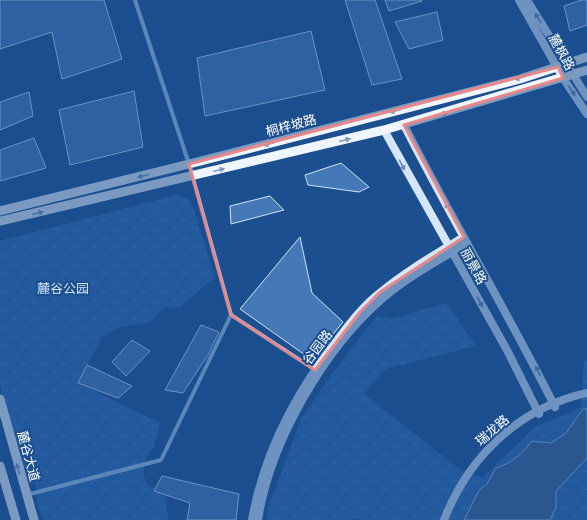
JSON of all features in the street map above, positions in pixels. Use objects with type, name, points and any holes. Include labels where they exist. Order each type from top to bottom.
[{"type":"main road","name":"麓枫路","points":[[518,0],[562,66],[563,78],[587,114]]},
{"type":"main road","points":[[527,0],[562,66],[572,75],[587,97]]},
{"type":"main road","name":"桐梓坡路","points":[[0,211],[189,164],[562,66],[587,57]]},
{"type":"main road","name":"桐梓坡路","points":[[0,221],[192,177],[404,125],[587,70]]},
{"type":"main road","name":"丽景路","points":[[404,125],[520,337],[554,405]]},
{"type":"main road","name":"丽景路","points":[[384,130],[507,350],[538,413]]},
{"type":"main road","name":"谷园路","points":[[252,520],[274,444],[292,407],[315,370],[345,330],[370,301],[397,280],[466,240]]},
{"type":"main road","name":"谷园路","points":[[258,520],[272,470],[289,426],[304,397],[324,367],[351,332],[375,305],[400,285],[451,249]]},
{"type":"main road","name":"瑞龙路","points":[[444,520],[461,484],[479,458],[497,439],[538,413],[554,405],[587,393]]},
{"type":"main road","name":"瑞龙路","points":[[554,405],[587,396]]},
{"type":"main road","name":"麓谷大道","points":[[0,399],[34,520]]},
{"type":"main road","name":"瑞龙路","points":[[447,520],[464,485],[485,456],[516,429],[538,413]]},
{"type":"main road","points":[[0,466],[16,520]]},
{"type":"street","points":[[135,0],[189,164],[231,315],[315,370]]},
{"type":"street","points":[[26,495],[161,460],[231,315]]},
{"type":"highlighted area","points":[[558,67],[563,78],[404,125],[464,237],[380,292],[360,312],[315,370],[231,315],[189,164]]},
{"type":"green space","name":"麓谷公园","points":[[177,195],[189,199],[194,210],[215,277],[180,307],[164,308],[149,323],[120,327],[102,337],[78,383],[160,423],[154,447],[146,457],[143,474],[148,486],[165,494],[168,520],[43,520],[38,507],[36,485],[27,482],[23,475],[0,385],[0,241]]},
{"type":"green space","points":[[446,303],[476,346],[385,369],[364,394],[462,471],[483,477],[534,428],[581,407],[584,362],[587,358],[587,520],[364,520],[354,518],[351,520],[267,520],[268,508],[301,419],[334,371],[377,316],[392,319]]},
{"type":"shaded area","points":[[583,409],[587,409],[587,458],[556,491],[556,508],[550,520],[464,520],[480,489],[487,484],[496,468],[516,458],[532,441],[551,443],[566,433]]},
{"type":"building","points":[[0,0],[104,0],[122,59],[62,79],[52,32],[0,49]]},
{"type":"building","points":[[345,0],[375,0],[402,79],[372,85]]},
{"type":"building","points":[[385,0],[422,0],[422,1],[389,11]]},
{"type":"building","points":[[582,0],[587,0],[587,25],[570,31],[564,6]]},
{"type":"building","points":[[437,12],[443,40],[409,49],[395,22]]},
{"type":"building","points":[[311,31],[325,90],[205,116],[197,58]]},
{"type":"building","points":[[134,91],[143,147],[70,165],[59,110]]},
{"type":"building","points":[[29,92],[33,116],[0,130],[0,102]]},
{"type":"building","points":[[34,138],[46,168],[0,181],[0,150]]},
{"type":"building","points":[[341,163],[369,187],[359,192],[308,185],[305,175]]},
{"type":"building","points":[[270,196],[284,210],[231,224],[230,206]]},
{"type":"building","points":[[300,237],[312,293],[343,322],[312,360],[240,309]]},
{"type":"building","points":[[201,325],[219,332],[208,355],[183,393],[165,390]]},
{"type":"building","points":[[132,340],[150,351],[126,376],[112,362]]},
{"type":"building","points":[[87,365],[132,386],[118,398],[78,383]]},
{"type":"building","points":[[162,476],[239,494],[236,520],[187,520],[190,503],[154,491]]}]
